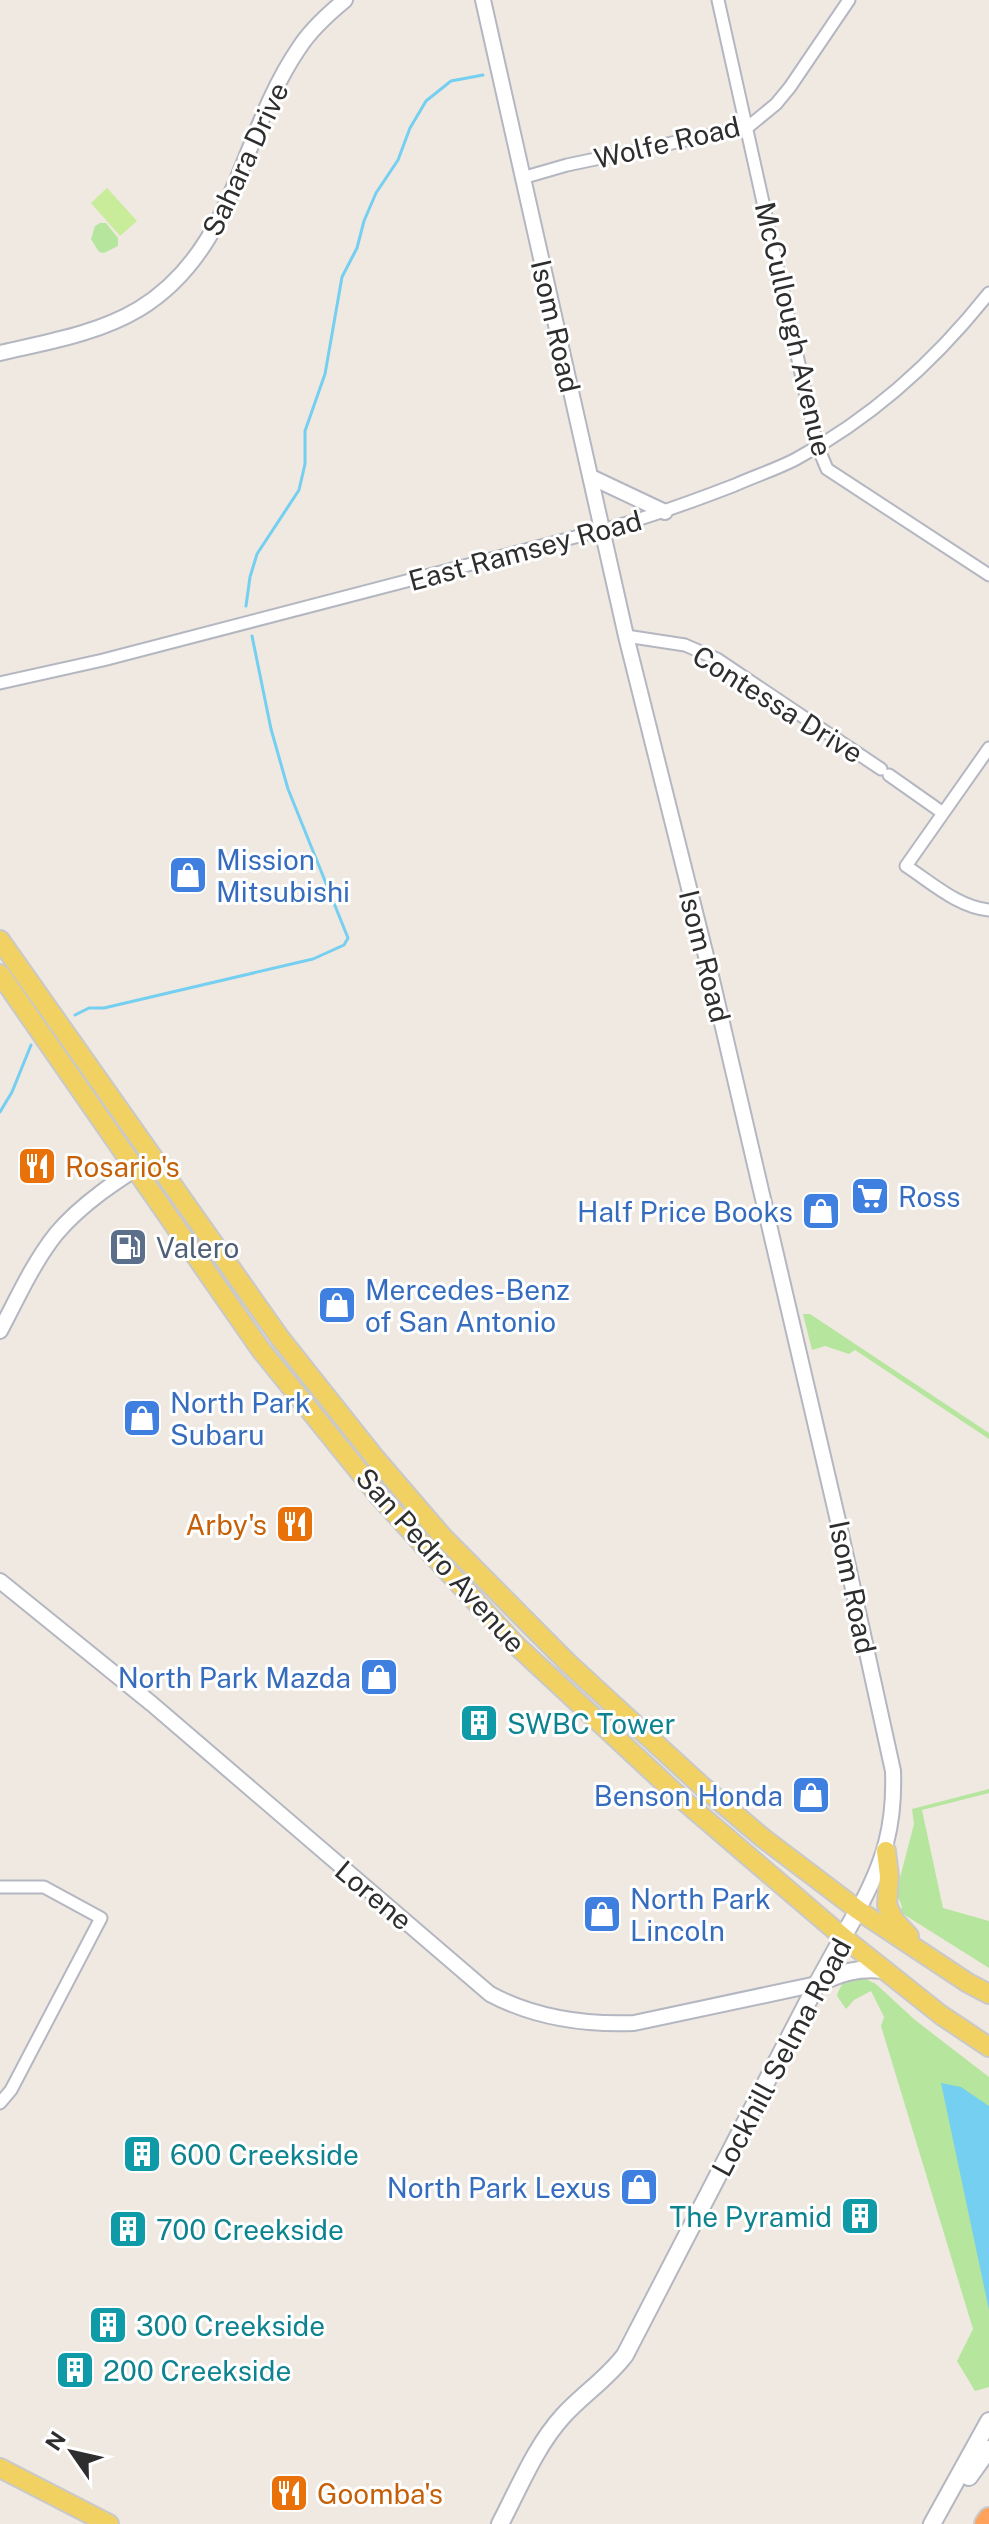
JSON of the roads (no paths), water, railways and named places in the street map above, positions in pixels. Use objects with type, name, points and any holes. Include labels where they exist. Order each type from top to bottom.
[{"type":"highway","points":[[985,2524],[989,2518]]},
{"type":"main road","name":"San Pedro Avenue","points":[[0,940],[280,1338],[376,1459],[443,1537],[543,1640],[763,1838],[858,1910],[989,1994]]},
{"type":"main road","name":"San Pedro Avenue","points":[[0,974],[261,1350],[428,1550],[552,1680],[684,1801],[843,1937],[941,2015],[989,2047]]},
{"type":"main road","points":[[527,1655],[543,1640]]},
{"type":"main road","points":[[552,1680],[568,1663]]},
{"type":"main road","points":[[886,1851],[889,1876],[887,1905],[894,1920],[906,1931],[917,1949]]},
{"type":"main road","name":"Lockhill Selma Road","points":[[500,2524],[550,2431],[606,2379],[625,2355],[858,1910]]},
{"type":"main road","points":[[817,1984],[851,1970],[884,1970]]},
{"type":"main road","points":[[934,2524],[989,2421]]},
{"type":"main road","points":[[934,2524],[989,2449]]},
{"type":"main road","points":[[0,2468],[109,2524]]},
{"type":"street","name":"Sahara Drive","points":[[0,353],[86,332],[119,320],[157,297],[186,270],[214,230],[288,65],[313,30],[345,0]]},
{"type":"street","name":"Isom Road","points":[[483,0],[626,636],[712,980],[836,1511],[893,1771],[894,1802],[886,1851],[858,1910]]},
{"type":"street","name":"McCullough Avenue","points":[[718,0],[817,445],[827,469],[989,575]]},
{"type":"street","name":"Wolfe Road","points":[[522,178],[567,165],[748,127],[776,104],[790,87],[849,0]]},
{"type":"street","name":"East Ramsey Road","points":[[0,683],[103,660],[665,512],[773,469],[871,411],[919,372],[989,293]]},
{"type":"street","points":[[591,477],[665,512]]},
{"type":"street","name":"Contessa Drive","points":[[626,636],[685,645],[717,659],[943,813]]},
{"type":"street","points":[[989,748],[906,866],[960,901],[976,909],[989,910]]},
{"type":"street","points":[[0,1331],[38,1260],[57,1234],[87,1205],[153,1158]]},
{"type":"street","name":"Lorene","points":[[0,1581],[142,1695],[490,1994],[512,2006],[557,2018],[605,2024],[634,2023],[817,1984]]},
{"type":"street","points":[[0,1887],[44,1887],[101,1918],[11,2090],[0,2102]]},
{"type":"water","points":[[941,2083],[961,2087],[989,2106],[989,2310]]},
{"type":"waterway","points":[[246,606],[257,554],[299,490],[305,464],[305,431],[325,374],[342,277],[357,248],[376,193],[398,160],[410,128],[426,101],[451,81],[483,75]]},
{"type":"waterway","points":[[75,1015],[89,1008],[104,1008],[313,959],[344,945],[348,938],[288,789],[271,729],[252,636]]},
{"type":"waterway","points":[[0,1112],[12,1092],[31,1045]]},
{"type":"place","name":"Mission Mitsubishi","points":[[188,875]]},
{"type":"place","name":"Rosario's","points":[[37,1166]]},
{"type":"place","name":"Ross","points":[[870,1196]]},
{"type":"place","name":"Half Price Books","points":[[821,1211]]},
{"type":"place","name":"Valero","points":[[128,1247]]},
{"type":"place","name":"Mercedes-Benz of San Antonio","points":[[337,1305]]},
{"type":"place","name":"North Park Subaru","points":[[142,1418]]},
{"type":"place","name":"Arby's","points":[[295,1524]]},
{"type":"place","name":"North Park Mazda","points":[[379,1677]]},
{"type":"place","name":"SWBC Tower","points":[[479,1723]]},
{"type":"place","name":"Benson Honda","points":[[811,1795]]},
{"type":"place","name":"North Park Lincoln","points":[[602,1914]]},
{"type":"place","name":"600 Creekside","points":[[142,2154]]},
{"type":"place","name":"North Park Lexus","points":[[639,2187]]},
{"type":"place","name":"The Pyramid","points":[[860,2216]]},
{"type":"place","name":"700 Creekside","points":[[128,2229]]},
{"type":"place","name":"300 Creekside","points":[[108,2325]]},
{"type":"place","name":"200 Creekside","points":[[75,2370]]},
{"type":"place","name":"Goomba's","points":[[289,2493]]}]
